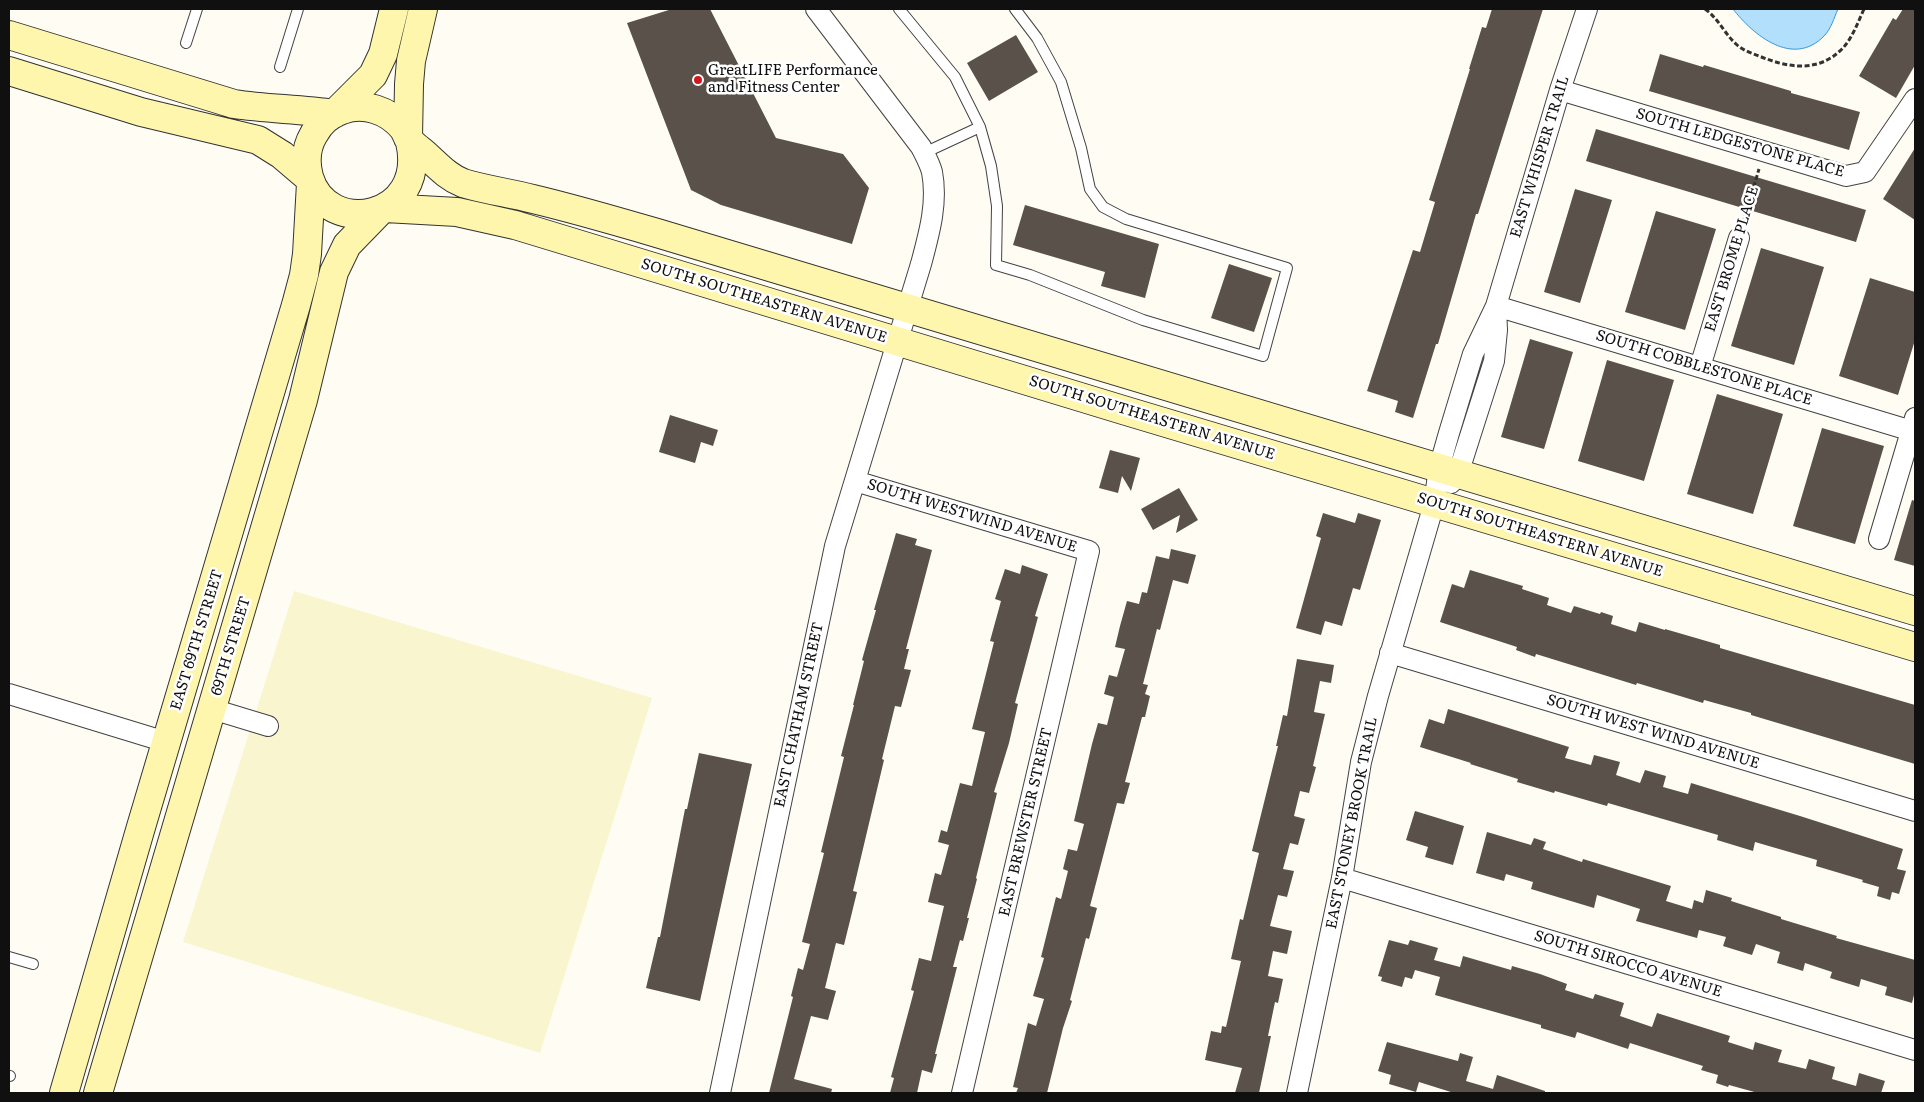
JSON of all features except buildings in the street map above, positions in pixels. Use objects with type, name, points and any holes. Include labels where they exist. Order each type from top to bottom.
[{"type":"main road","points":[[310,180],[307,159],[310,140],[316,129],[374,75],[383,54],[394,9]]},
{"type":"main road","points":[[9,71],[141,112],[258,140],[282,155],[310,180],[317,193],[325,202],[346,212],[363,214],[383,209],[396,201],[410,180],[413,154],[409,140],[409,84],[411,61],[423,9]]},
{"type":"main road","points":[[9,35],[234,104],[258,108],[335,113],[348,108],[374,108],[396,120],[409,140],[444,174],[464,183],[576,210],[1915,611]]},
{"type":"main road","name":"EAST 69TH STREET","points":[[64,1093],[304,275],[310,180]]},
{"type":"main road","name":"SOUTH SOUTHEASTERN AVENUE","points":[[383,209],[457,212],[515,225],[896,342],[1915,647]]},
{"type":"main road","name":"69TH STREET","points":[[98,1093],[303,400],[334,272],[347,246],[383,209]]},
{"type":"main road","points":[[212,709],[202,701],[202,687],[244,533],[249,498],[251,458]]},
{"type":"main road","points":[[136,965],[135,936],[140,904],[178,767],[176,749],[166,742]]},
{"type":"street","name":"EAST CHATHAM STREET","points":[[720,1093],[758,921],[827,579],[854,481],[922,264],[932,218],[934,192],[932,171],[924,153],[816,9]]},
{"type":"street","name":"EAST WHISPER TRAIL","points":[[1434,504],[1494,361],[1497,330],[1496,306],[1560,90],[1587,9]]},
{"type":"street","name":"SOUTH LEDGESTONE PLACE","points":[[1560,90],[1846,176],[1865,172],[1915,99]]},
{"type":"street","name":"EAST BROME PLACE","points":[[1700,367],[1739,238]]},
{"type":"street","name":"SOUTH COBBLESTONE PLACE","points":[[1496,306],[1700,367],[1913,424]]},
{"type":"street","points":[[1879,539],[1913,424]]},
{"type":"street","name":"SOUTH WESTWIND AVENUE","points":[[854,481],[1089,551]]},
{"type":"street","name":"EAST STONEY BROOK TRAIL","points":[[1297,1093],[1342,878],[1361,762],[1390,653],[1434,504]]},
{"type":"street","name":"EAST BREWSTER STREET","points":[[962,1093],[1089,551]]},
{"type":"street","name":"SOUTH WEST WIND AVENUE","points":[[1390,653],[1915,811]]},
{"type":"street","points":[[9,694],[166,742]]},
{"type":"street","points":[[212,709],[268,726]]},
{"type":"street","name":"SOUTH SIROCCO AVENUE","points":[[1342,878],[1915,1050]]},
{"type":"lane","points":[[186,43],[197,9]]},
{"type":"lane","points":[[280,67],[298,9]]},
{"type":"lane","points":[[900,9],[955,77],[980,127],[991,166],[997,206],[996,265],[1030,275],[1143,320],[1263,356],[1287,268],[1126,219],[1103,207],[1090,189],[1081,148],[1061,82],[1036,38],[1014,9]]},
{"type":"lane","points":[[924,153],[980,127]]},
{"type":"lane","points":[[9,957],[33,964]]},
{"type":"path","points":[[1705,9],[1716,19],[1736,44],[1776,64],[1794,67],[1821,64],[1838,53],[1843,48],[1864,9]]},
{"type":"path","name":"EAST BROME PLACE","points":[[1739,238],[1765,151]]},
{"type":"shaded area","points":[[294,591],[652,698],[540,1053],[183,942]]},
{"type":"water","points":[[1733,9],[1838,9],[1824,36],[1812,45],[1800,49],[1774,44],[1762,37],[1751,29]]},
{"type":"place","name":"GreatLIFE Performance and Fitness Center","points":[[698,80]]}]
